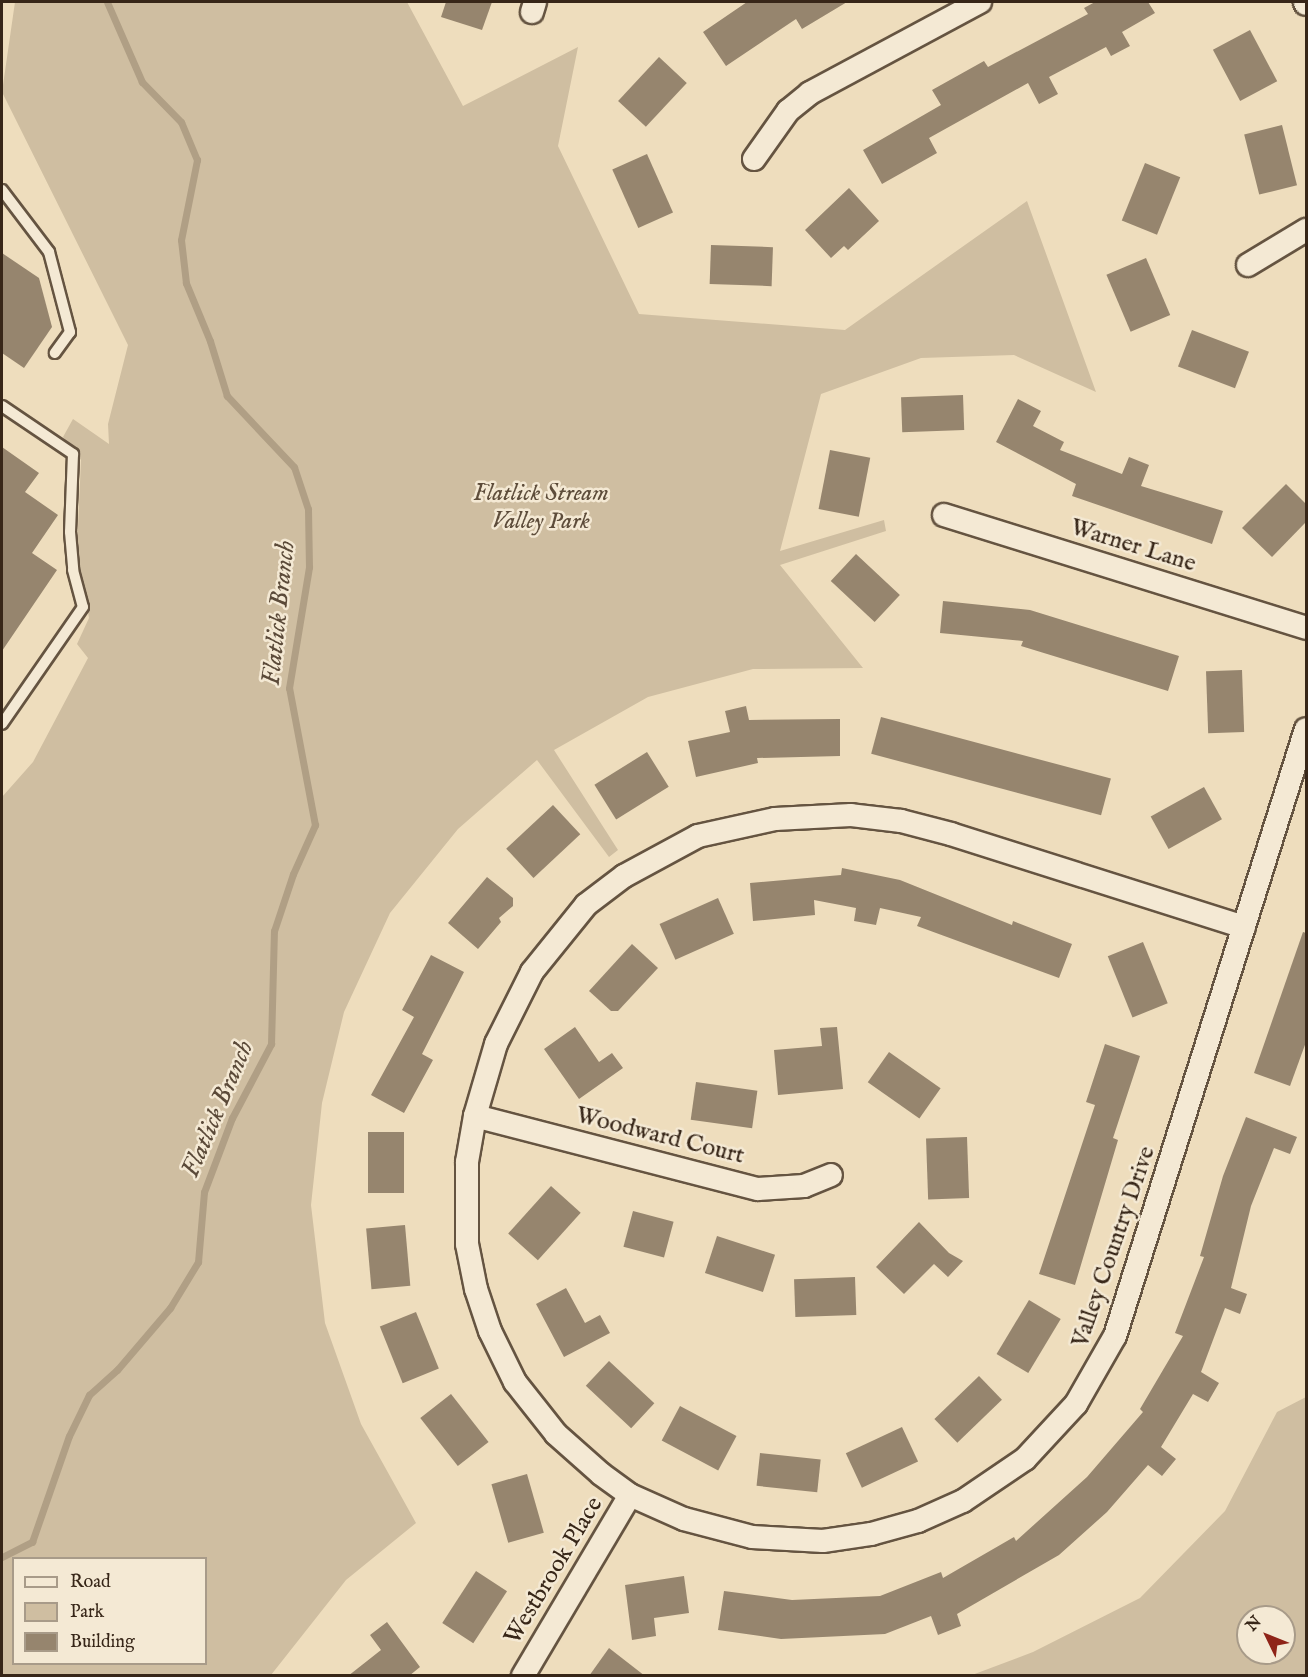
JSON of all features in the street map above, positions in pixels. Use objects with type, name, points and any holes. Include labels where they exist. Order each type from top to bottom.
[{"type":"street","points":[[754,159],[788,111],[810,93],[980,2]]},
{"type":"street","points":[[1248,265],[1306,230]]},
{"type":"street","name":"Warner Lane","points":[[944,515],[1306,628]]},
{"type":"street","name":"Valley Country Drive","points":[[1244,927],[901,821],[825,814],[737,825],[698,836],[657,856],[586,905],[554,941],[515,1002],[496,1044],[475,1116],[465,1186],[467,1244],[476,1289],[490,1332],[515,1382],[542,1418],[579,1456],[630,1495],[706,1527],[752,1537],[823,1540],[871,1534],[940,1512],[1025,1460],[1076,1404],[1115,1336],[1244,927],[1306,729]]},
{"type":"street","name":"Woodward Court","points":[[475,1116],[758,1188],[804,1186],[831,1175]]},
{"type":"street","name":"Westbrook Place","points":[[523,1676],[630,1495]]},
{"type":"lane","points":[[2,190],[49,252],[70,332],[55,353]]},
{"type":"lane","points":[[2,406],[74,454],[70,532],[73,570],[83,607],[2,724]]},
{"type":"green space","name":"Flatlick Stream Valley Park","points":[[15,2],[407,2],[463,106],[578,47],[558,146],[639,314],[845,330],[1027,201],[1096,392],[1014,355],[921,358],[821,394],[780,551],[884,520],[886,531],[780,565],[863,668],[753,669],[648,697],[554,750],[618,850],[609,857],[537,760],[458,829],[390,913],[344,1012],[322,1103],[311,1205],[325,1323],[361,1424],[416,1523],[346,1580],[271,1675],[2,1675],[2,797],[33,762],[88,658],[77,644],[89,618],[77,549],[81,460],[63,437],[73,419],[109,444],[108,424],[128,345],[2,92]]},
{"type":"green space","points":[[1306,1397],[1306,1675],[972,1675],[1033,1652],[1140,1598],[1225,1511],[1277,1412]]},
{"type":"building","points":[[446,2],[492,2],[482,30],[441,17]]},
{"type":"building","points":[[747,2],[847,2],[802,29],[796,19],[726,66],[703,32]]},
{"type":"building","points":[[1095,2],[1148,2],[1155,13],[1122,32],[1130,46],[1111,56],[1106,47],[1049,77],[1058,94],[1039,104],[1028,83],[929,138],[937,153],[882,184],[863,150],[941,105],[932,90],[984,61],[988,67],[1088,14],[1084,8]]},
{"type":"building","points":[[1250,30],[1277,81],[1240,101],[1213,50]]},
{"type":"building","points":[[659,57],[687,83],[646,127],[618,101]]},
{"type":"building","points":[[1282,125],[1297,185],[1259,195],[1244,134]]},
{"type":"building","points":[[647,154],[673,212],[638,228],[612,169]]},
{"type":"building","points":[[1145,163],[1180,177],[1157,235],[1122,220]]},
{"type":"building","points":[[849,188],[879,221],[848,250],[844,246],[831,258],[805,230]]},
{"type":"building","points":[[711,245],[773,247],[772,286],[710,284]]},
{"type":"building","points":[[2,253],[39,278],[52,327],[24,368],[2,353]]},
{"type":"building","points":[[1146,258],[1170,315],[1131,332],[1106,275]]},
{"type":"building","points":[[1192,330],[1249,352],[1235,388],[1178,366]]},
{"type":"building","points":[[963,395],[964,430],[902,432],[901,397]]},
{"type":"building","points":[[1018,399],[1041,411],[1033,426],[1064,442],[1060,450],[1122,474],[1129,457],[1149,465],[1141,486],[1223,511],[1212,544],[1072,496],[1076,484],[996,442]]},
{"type":"building","points":[[2,447],[39,473],[25,492],[58,515],[32,553],[57,570],[2,651]]},
{"type":"building","points":[[830,450],[870,458],[859,517],[819,509]]},
{"type":"building","points":[[1286,484],[1306,504],[1306,522],[1272,557],[1242,528]]},
{"type":"building","points":[[856,554],[900,595],[875,622],[831,581]]},
{"type":"building","points":[[943,601],[1030,610],[1179,656],[1168,691],[1021,646],[1023,641],[940,633]]},
{"type":"building","points":[[1242,670],[1244,732],[1208,733],[1206,671]]},
{"type":"building","points":[[746,706],[749,720],[840,719],[840,756],[757,758],[758,763],[696,777],[688,741],[730,732],[725,711]]},
{"type":"building","points":[[881,717],[1111,779],[1101,815],[871,754]]},
{"type":"building","points":[[647,752],[669,787],[616,820],[594,785]]},
{"type":"building","points":[[1204,787],[1222,819],[1169,849],[1151,817]]},
{"type":"building","points":[[553,805],[580,834],[533,878],[506,849]]},
{"type":"building","points":[[842,868],[900,880],[1012,925],[1013,921],[1072,944],[1059,978],[917,926],[921,917],[880,908],[876,925],[854,921],[856,908],[814,900],[815,915],[753,921],[750,883],[841,875]]},
{"type":"building","points":[[487,877],[513,898],[513,906],[499,918],[501,922],[478,949],[448,923]]},
{"type":"building","points":[[718,898],[734,934],[675,960],[660,924]]},
{"type":"building","points":[[1303,932],[1306,933],[1306,1042],[1290,1086],[1254,1073]]},
{"type":"building","points":[[1143,942],[1168,1003],[1132,1017],[1108,956]]},
{"type":"building","points":[[632,944],[658,968],[618,1011],[611,1011],[589,991]]},
{"type":"building","points":[[431,955],[464,972],[422,1054],[433,1060],[404,1113],[371,1095],[414,1017],[402,1010]]},
{"type":"building","points":[[575,1027],[599,1062],[612,1053],[623,1068],[579,1099],[544,1049]]},
{"type":"building","points":[[837,1027],[843,1089],[778,1095],[774,1050],[822,1046],[820,1028]]},
{"type":"building","points":[[1105,1044],[1140,1056],[1113,1138],[1118,1140],[1075,1285],[1039,1274],[1095,1105],[1086,1102]]},
{"type":"building","points":[[889,1052],[941,1088],[919,1118],[868,1082]]},
{"type":"building","points":[[696,1082],[757,1091],[752,1128],[691,1120]]},
{"type":"building","points":[[1246,1117],[1297,1137],[1290,1154],[1274,1148],[1251,1206],[1231,1288],[1247,1294],[1240,1314],[1225,1308],[1201,1372],[1219,1383],[1208,1402],[1193,1394],[1161,1447],[1176,1459],[1162,1476],[1148,1465],[1107,1512],[1059,1555],[957,1614],[961,1626],[938,1635],[931,1616],[885,1634],[781,1639],[718,1630],[724,1591],[792,1600],[880,1596],[941,1572],[943,1578],[1014,1537],[1016,1541],[1087,1477],[1143,1412],[1140,1409],[1183,1336],[1175,1333],[1204,1257],[1200,1256],[1223,1176]]},
{"type":"building","points":[[368,1132],[404,1132],[404,1193],[368,1193]]},
{"type":"building","points":[[967,1137],[969,1198],[928,1199],[926,1138]]},
{"type":"building","points":[[551,1186],[581,1213],[538,1260],[508,1234]]},
{"type":"building","points":[[633,1211],[674,1222],[664,1258],[623,1247]]},
{"type":"building","points":[[919,1222],[949,1253],[963,1261],[948,1277],[934,1264],[904,1294],[876,1267]]},
{"type":"building","points":[[405,1225],[410,1286],[371,1289],[366,1228]]},
{"type":"building","points":[[717,1236],[775,1255],[763,1292],[705,1273]]},
{"type":"building","points":[[855,1277],[856,1315],[795,1317],[794,1279]]},
{"type":"building","points":[[566,1288],[585,1323],[600,1315],[610,1333],[564,1357],[536,1304]]},
{"type":"building","points":[[1029,1300],[1061,1319],[1028,1373],[997,1354]]},
{"type":"building","points":[[416,1312],[439,1369],[403,1383],[380,1327]]},
{"type":"building","points":[[609,1361],[654,1403],[631,1428],[586,1386]]},
{"type":"building","points":[[979,1376],[1002,1400],[957,1443],[934,1419]]},
{"type":"building","points":[[451,1394],[489,1442],[458,1466],[420,1418]]},
{"type":"building","points":[[680,1406],[737,1436],[718,1470],[662,1440]]},
{"type":"building","points":[[902,1427],[918,1461],[862,1488],[846,1453]]},
{"type":"building","points":[[760,1453],[821,1459],[817,1492],[757,1486]]},
{"type":"building","points":[[527,1474],[544,1533],[508,1543],[491,1484]]},
{"type":"building","points":[[476,1571],[507,1591],[473,1643],[442,1623]]},
{"type":"building","points":[[684,1576],[689,1613],[654,1618],[656,1636],[632,1640],[625,1585]]},
{"type":"building","points":[[387,1622],[420,1667],[409,1676],[348,1676],[381,1650],[370,1635]]},
{"type":"building","points":[[609,1648],[645,1676],[589,1676]]},
{"type":"waterway","name":"Flatlick Branch","points":[[2,1557],[32,1542],[69,1436],[89,1395],[117,1370],[170,1308],[198,1262],[204,1192],[232,1118],[271,1044],[274,931],[293,874],[315,825],[289,688],[309,567],[308,509],[294,467],[227,396],[210,341],[186,283],[181,240],[197,160],[181,122],[142,82],[107,2]]}]
